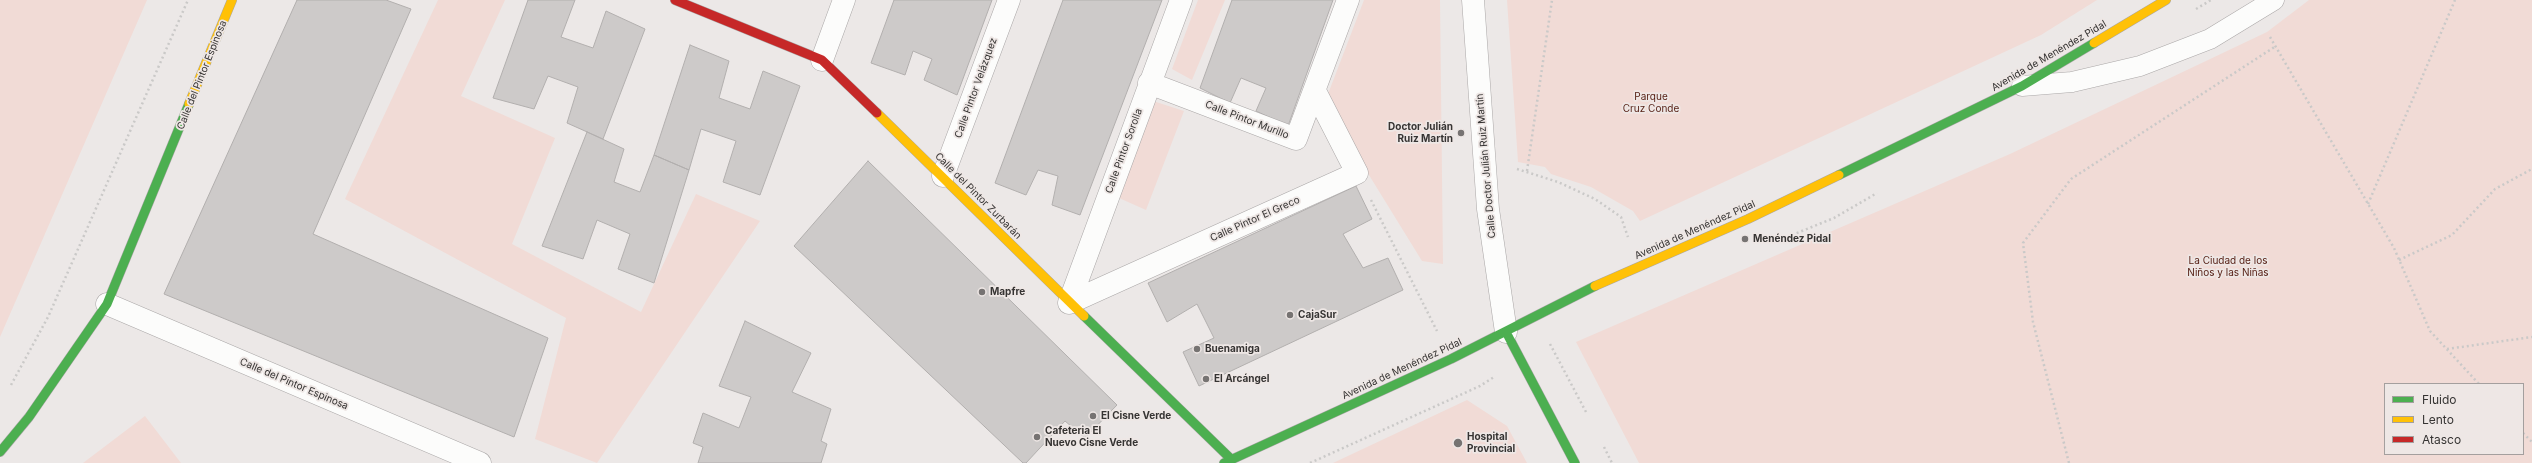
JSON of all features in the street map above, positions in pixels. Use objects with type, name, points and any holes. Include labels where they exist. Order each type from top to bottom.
[{"type":"street","name":"Calle del Pintor Espinosa","points":[[0,452],[29,417],[107,304],[232,0]]},
{"type":"street","name":"Calle del Pintor Zurbarán","points":[[675,0],[822,60],[943,176],[1228,461]]},
{"type":"street","points":[[822,60],[844,0]]},
{"type":"street","name":"Calle Pintor Velázquez","points":[[943,176],[1009,0]]},
{"type":"street","name":"Calle Pintor Sorolla","points":[[1069,302],[1181,0]]},
{"type":"street","name":"Calle Pintor Murillo","points":[[1150,83],[1296,139],[1348,0]]},
{"type":"street","name":"Calle Doctor Julián Ruiz Martín","points":[[1473,0],[1488,209],[1506,332]]},
{"type":"street","name":"Avenida de Menéndez Pidal","points":[[1228,461],[1451,359],[1607,280],[1748,219],[2022,86],[2166,0]]},
{"type":"street","points":[[1315,91],[1357,173]]},
{"type":"street","name":"Calle Pintor El Greco","points":[[1069,302],[1357,173]]},
{"type":"street","name":"Calle del Pintor Espinosa","points":[[107,304],[480,463]]},
{"type":"street","points":[[1506,332],[1575,463]]},
{"type":"lane","points":[[2022,86],[2072,82],[2140,66],[2210,39],[2274,0]]},
{"type":"path","points":[[7,392],[48,317],[188,0]]},
{"type":"path","points":[[1527,171],[1552,0]]},
{"type":"path","points":[[2368,204],[2455,0]]},
{"type":"path","points":[[2267,32],[2368,204],[2399,260],[2430,331],[2478,383]]},
{"type":"path","points":[[2069,463],[2033,322],[2023,243],[2071,179],[2276,46]]},
{"type":"path","points":[[1510,168],[1527,171],[1595,199],[1621,217],[1629,239]]},
{"type":"path","points":[[2399,260],[2452,235],[2496,189],[2532,169]]},
{"type":"path","points":[[1357,173],[1451,359]]},
{"type":"path","points":[[2447,349],[2532,337]]},
{"type":"path","points":[[1547,338],[1586,414]]},
{"type":"path","points":[[2524,434],[2532,442]]},
{"type":"path","points":[[1601,441],[1612,463]]},
{"type":"green space","points":[[0,0],[147,0],[0,337]]},
{"type":"green space","points":[[438,0],[505,0],[461,96],[555,138],[512,244],[641,312],[696,194],[760,221],[597,463],[535,439],[566,318],[345,199]]},
{"type":"green space","points":[[1198,0],[1225,0],[1192,80],[1172,69]]},
{"type":"green space","points":[[1364,0],[1440,0],[1443,264],[1422,261],[1356,154],[1328,94]]},
{"type":"green space","name":"Parque Cruz Conde","points":[[1507,0],[2097,0],[2041,35],[1640,221],[1633,211],[1591,187],[1551,174],[1545,167],[1518,162]]},
{"type":"green space","name":"La Ciudad de los Niños y las Niñas","points":[[2309,0],[2532,0],[2532,463],[1639,463],[1576,342],[2010,154],[2267,32]]},
{"type":"green space","points":[[1153,101],[1184,111],[1146,210],[1119,198]]},
{"type":"green space","name":"Hospital Provincial","points":[[1467,400],[1507,426],[1527,463],[1333,463]]},
{"type":"green space","points":[[145,416],[181,463],[83,463]]},
{"type":"building","points":[[297,0],[386,0],[411,9],[313,234],[548,338],[514,437],[164,294]]},
{"type":"building","points":[[528,0],[575,0],[561,37],[593,48],[606,11],[645,29],[603,139],[567,123],[578,87],[548,76],[534,109],[493,98]]},
{"type":"building","points":[[894,0],[992,0],[957,95],[924,80],[932,59],[913,51],[905,75],[871,63]]},
{"type":"building","points":[[1063,0],[1162,0],[1080,215],[1052,205],[1058,176],[1038,170],[1026,195],[995,183]]},
{"type":"building","points":[[1232,0],[1333,0],[1288,126],[1256,111],[1266,88],[1241,78],[1230,103],[1200,88]]},
{"type":"building","points":[[690,45],[729,61],[719,98],[750,109],[763,71],[800,86],[760,195],[723,182],[736,141],[701,129],[689,170],[654,155]]},
{"type":"building","points":[[587,132],[624,149],[614,182],[640,192],[654,155],[689,170],[654,283],[618,269],[630,234],[597,220],[583,259],[542,246]]},
{"type":"building","points":[[868,161],[1117,405],[1085,438],[1065,421],[1026,463],[1023,463],[794,246]]},
{"type":"building","points":[[1356,186],[1372,219],[1343,234],[1363,268],[1388,258],[1403,290],[1199,386],[1183,352],[1214,338],[1197,304],[1167,322],[1148,283]]},
{"type":"building","points":[[745,321],[811,353],[792,392],[831,409],[821,441],[827,444],[821,463],[698,463],[703,447],[693,443],[703,413],[739,428],[751,397],[719,386]]},
{"type":"traffic: fast","points":[[1839,175],[2022,86],[2094,43]]},
{"type":"traffic: fast","points":[[0,452],[29,417],[107,304],[189,104]]},
{"type":"traffic: fast","points":[[1224,463],[1451,359],[1595,286]]},
{"type":"traffic: fast","points":[[1084,316],[1232,460]]},
{"type":"traffic: fast","points":[[1506,332],[1575,463]]},
{"type":"traffic: slow","points":[[189,104],[232,0]]},
{"type":"traffic: slow","points":[[2094,43],[2166,0]]},
{"type":"traffic: slow","points":[[877,113],[1084,316]]},
{"type":"traffic: slow","points":[[1595,286],[1748,219],[1839,175]]},
{"type":"traffic: jam","points":[[675,0],[822,60],[877,113]]},
{"type":"place","name":"Doctor Julián Ruiz Martín","points":[[1461,133]]},
{"type":"place","name":"Menéndez Pidal","points":[[1745,239]]},
{"type":"place","name":"Mapfre","points":[[982,292]]},
{"type":"place","name":"CajaSur","points":[[1290,315]]},
{"type":"place","name":"Buenamiga","points":[[1197,349]]},
{"type":"place","name":"El Arcángel","points":[[1206,379]]},
{"type":"place","name":"El Cisne Verde","points":[[1093,416]]},
{"type":"place","name":"Cafeteria El Nuevo Cisne Verde","points":[[1037,437]]},
{"type":"place","name":"Hospital Provincial","points":[[1458,443]]}]
